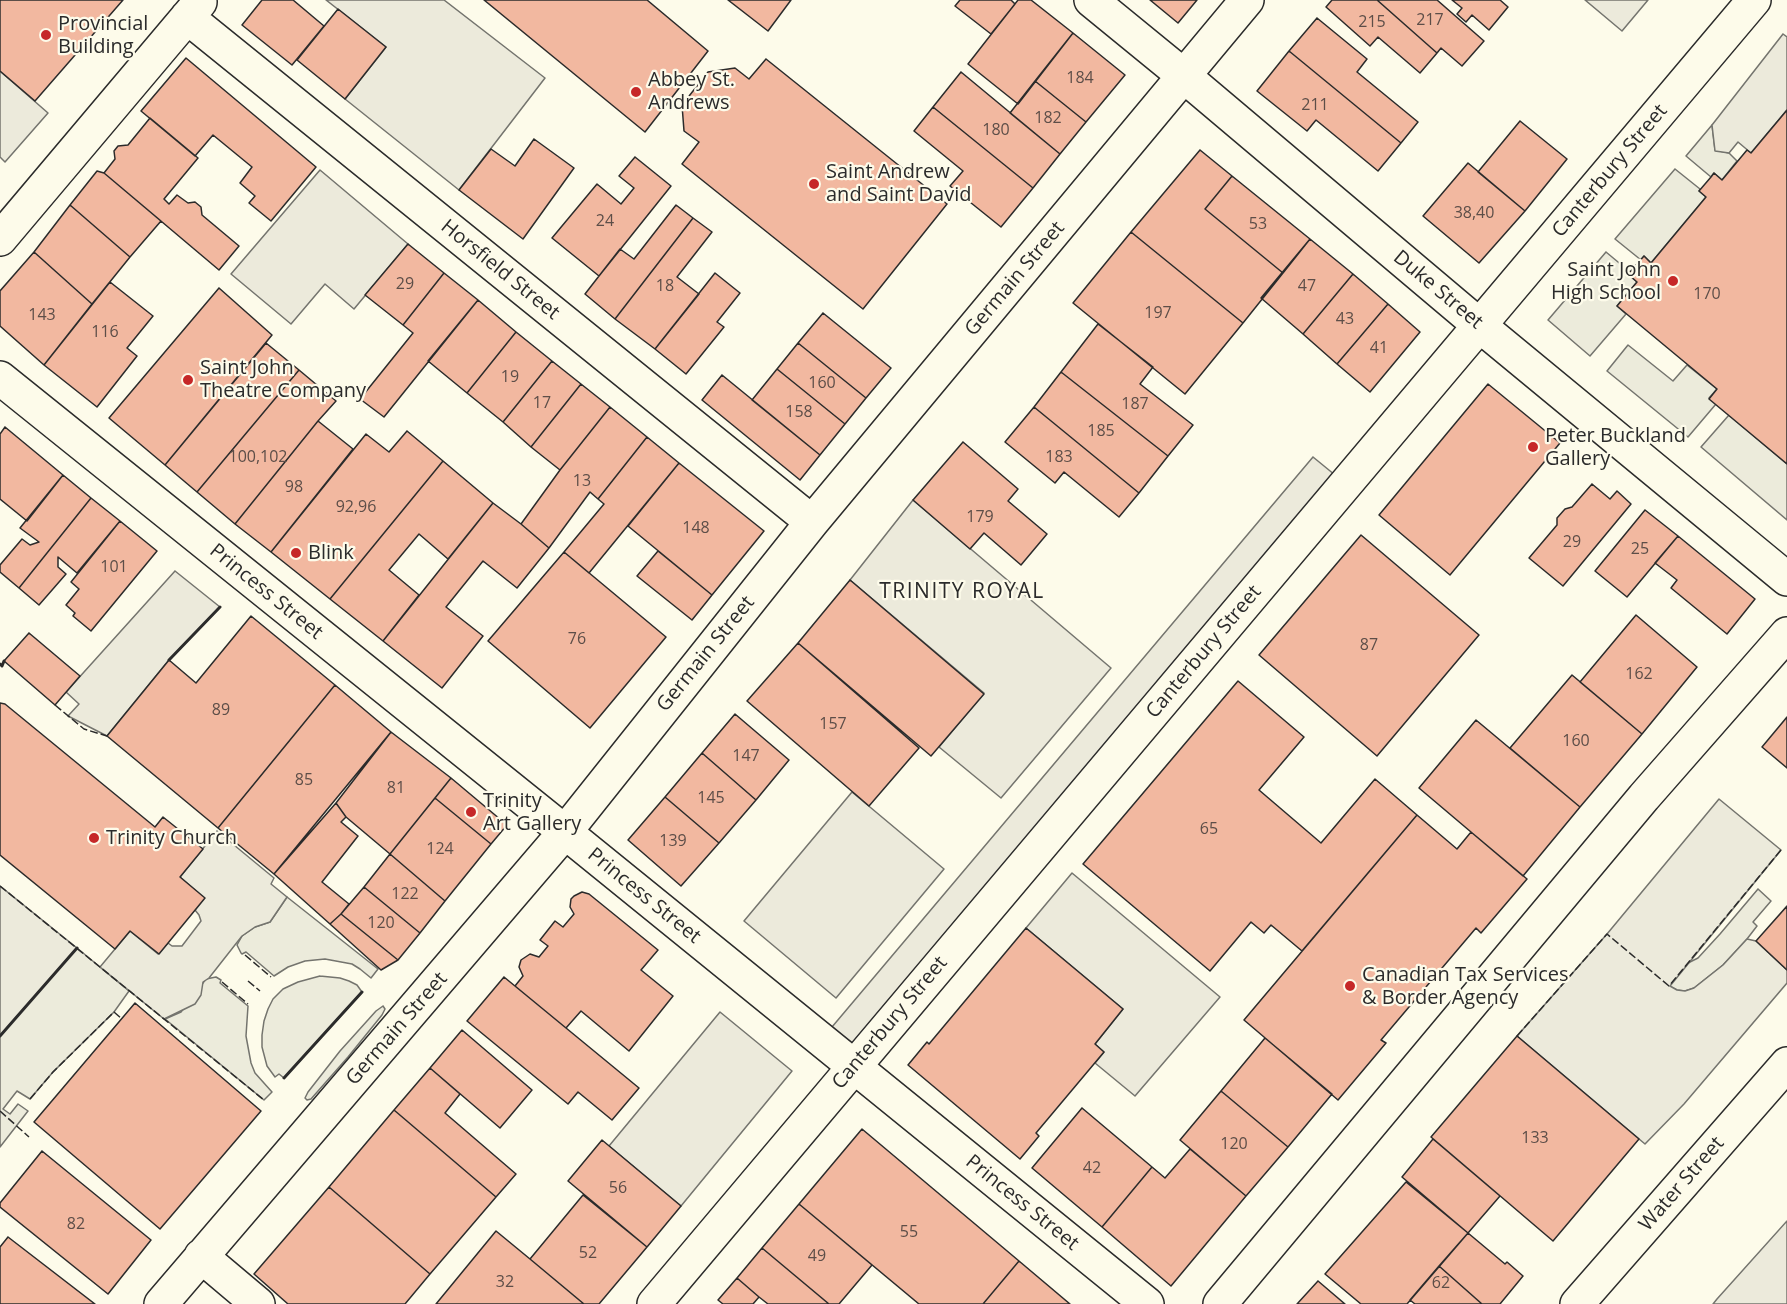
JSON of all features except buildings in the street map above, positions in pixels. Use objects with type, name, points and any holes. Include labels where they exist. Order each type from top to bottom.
[{"type":"street","name":"Duke Street","points":[[1090,0],[1787,579]]},
{"type":"street","name":"Germain Street","points":[[161,1304],[565,832],[812,522],[1246,0]]},
{"type":"street","name":"Canterbury Street","points":[[654,1304],[1754,0]]},
{"type":"street","points":[[0,239],[194,9]]},
{"type":"street","name":"Horsfield Street","points":[[194,9],[812,522]]},
{"type":"street","name":"Princess Street","points":[[0,378],[1147,1304]]},
{"type":"street","points":[[1220,1304],[1644,797],[1787,634]]},
{"type":"street","name":"Water Street","points":[[1577,1304],[1787,1064]]},
{"type":"street","points":[[201,1256],[258,1304]]},
{"type":"shaded area","points":[[326,0],[444,0],[545,78],[459,190],[345,99],[386,47]]},
{"type":"shaded area","points":[[1585,0],[1648,0],[1622,31]]},
{"type":"shaded area","points":[[1783,34],[1787,37],[1787,110],[1751,153],[1738,142],[1729,153],[1715,151],[1712,125]]},
{"type":"shaded area","points":[[0,71],[48,113],[5,162],[0,157]]},
{"type":"shaded area","points":[[1712,125],[1715,150],[1729,153],[1737,161],[1722,180],[1714,173],[1711,177],[1686,156]]},
{"type":"shaded area","points":[[1675,169],[1700,189],[1699,191],[1706,197],[1651,263],[1644,256],[1641,260],[1615,239]]},
{"type":"shaded area","points":[[320,170],[408,244],[354,309],[325,284],[291,324],[231,274]]},
{"type":"shaded area","points":[[1606,252],[1630,272],[1629,275],[1637,282],[1617,306],[1626,314],[1590,356],[1548,320]]},
{"type":"shaded area","points":[[1628,345],[1673,381],[1687,365],[1717,389],[1709,398],[1716,404],[1688,437],[1607,371]]},
{"type":"shaded area","points":[[1729,415],[1787,464],[1787,520],[1701,447]]},
{"type":"shaded area","points":[[1313,457],[1346,484],[854,1067],[821,1040]]},
{"type":"shaded area","points":[[913,500],[1111,668],[1001,798],[939,747],[984,693],[850,580]]},
{"type":"shaded area","points":[[175,571],[220,607],[169,660],[107,736],[68,716],[79,704],[66,692]]},
{"type":"shaded area","points":[[852,792],[944,869],[836,998],[744,921]]},
{"type":"shaded area","points":[[1719,799],[1781,850],[1670,986],[1685,991],[1694,988],[1723,965],[1747,939],[1756,941],[1787,970],[1787,983],[1684,1104],[1645,1144],[1517,1036],[1607,934]]},
{"type":"shaded area","points":[[217,831],[274,878],[271,884],[287,897],[270,922],[255,927],[242,936],[209,978],[203,982],[201,995],[195,1004],[164,1019],[100,967],[130,931],[158,954],[168,943],[172,946],[182,946],[201,921],[195,910],[204,898],[180,877]]},
{"type":"shaded area","points":[[1072,873],[1220,997],[1135,1096],[1095,1063],[1104,1052],[1095,1044],[1123,1009],[1026,928]]},
{"type":"shaded area","points":[[0,886],[77,948],[0,1036]]},
{"type":"shaded area","points":[[1758,889],[1771,901],[1753,922],[1757,926],[1747,939],[1723,965],[1694,988],[1685,991],[1669,986],[1688,963],[1698,958]]},
{"type":"shaded area","points":[[287,897],[378,969],[371,978],[352,964],[325,959],[305,961],[288,967],[274,976],[246,952],[242,954],[237,945],[242,936],[255,927],[270,922]]},
{"type":"shaded area","points":[[77,948],[129,991],[114,1012],[53,1072],[30,1099],[17,1091],[3,1109],[10,1114],[18,1104],[28,1111],[0,1147],[0,1036]]},
{"type":"shaded area","points":[[320,976],[349,981],[357,985],[362,992],[284,1078],[279,1074],[275,1077],[267,1066],[262,1047],[264,1021],[268,1009],[273,999],[283,989]]},
{"type":"shaded area","points":[[216,977],[248,1006],[246,1036],[251,1063],[255,1073],[272,1092],[264,1100],[165,1019],[181,1012],[206,979]]},
{"type":"shaded area","points":[[383,1006],[385,1009],[382,1015],[311,1099],[307,1100],[305,1098],[308,1092],[340,1051]]},
{"type":"shaded area","points":[[720,1012],[792,1071],[681,1206],[609,1146]]},
{"type":"shaded area","points":[[1787,1221],[1787,1304],[1713,1304],[1717,1299]]},
{"type":"fence","points":[[55,705],[84,729],[107,736]]},
{"type":"fence","points":[[1517,1036],[1607,934],[1669,986],[1781,850]]},
{"type":"fence","points":[[0,886],[264,1100]]},
{"type":"fence","points":[[245,955],[271,977]]},
{"type":"fence","points":[[248,981],[260,991]]},
{"type":"fence","points":[[222,982],[248,1004]]},
{"type":"fence","points":[[284,1078],[362,992]]},
{"type":"fence","points":[[30,1099],[53,1072],[114,1012],[122,1019]]},
{"type":"fence","points":[[0,1111],[29,1137]]},
{"type":"wall","points":[[169,660],[220,607]]},
{"type":"wall","points":[[0,664],[2,666],[4,661]]},
{"type":"wall","points":[[0,1036],[77,948]]},
{"type":"wall","points":[[284,1078],[362,992]]},
{"type":"place","name":"Provincial Building","points":[[46,35]]},
{"type":"place","name":"Abbey St. Andrews","points":[[636,92]]},
{"type":"place","name":"Saint Andrew and Saint David","points":[[814,184]]},
{"type":"place","name":"Saint John High School","points":[[1673,281]]},
{"type":"place","name":"Saint John Theatre Company","points":[[188,380]]},
{"type":"place","name":"Peter Buckland Gallery","points":[[1533,447]]},
{"type":"place","name":"Blink","points":[[296,553]]},
{"type":"place","name":"Trinity Art Gallery","points":[[471,812]]},
{"type":"place","name":"Trinity Church","points":[[94,838]]},
{"type":"place","name":"Canadian Tax Services & Border Agency","points":[[1350,986]]},
{"type":"district","name":"TRINITY ROYAL","points":[[962,592]]}]
